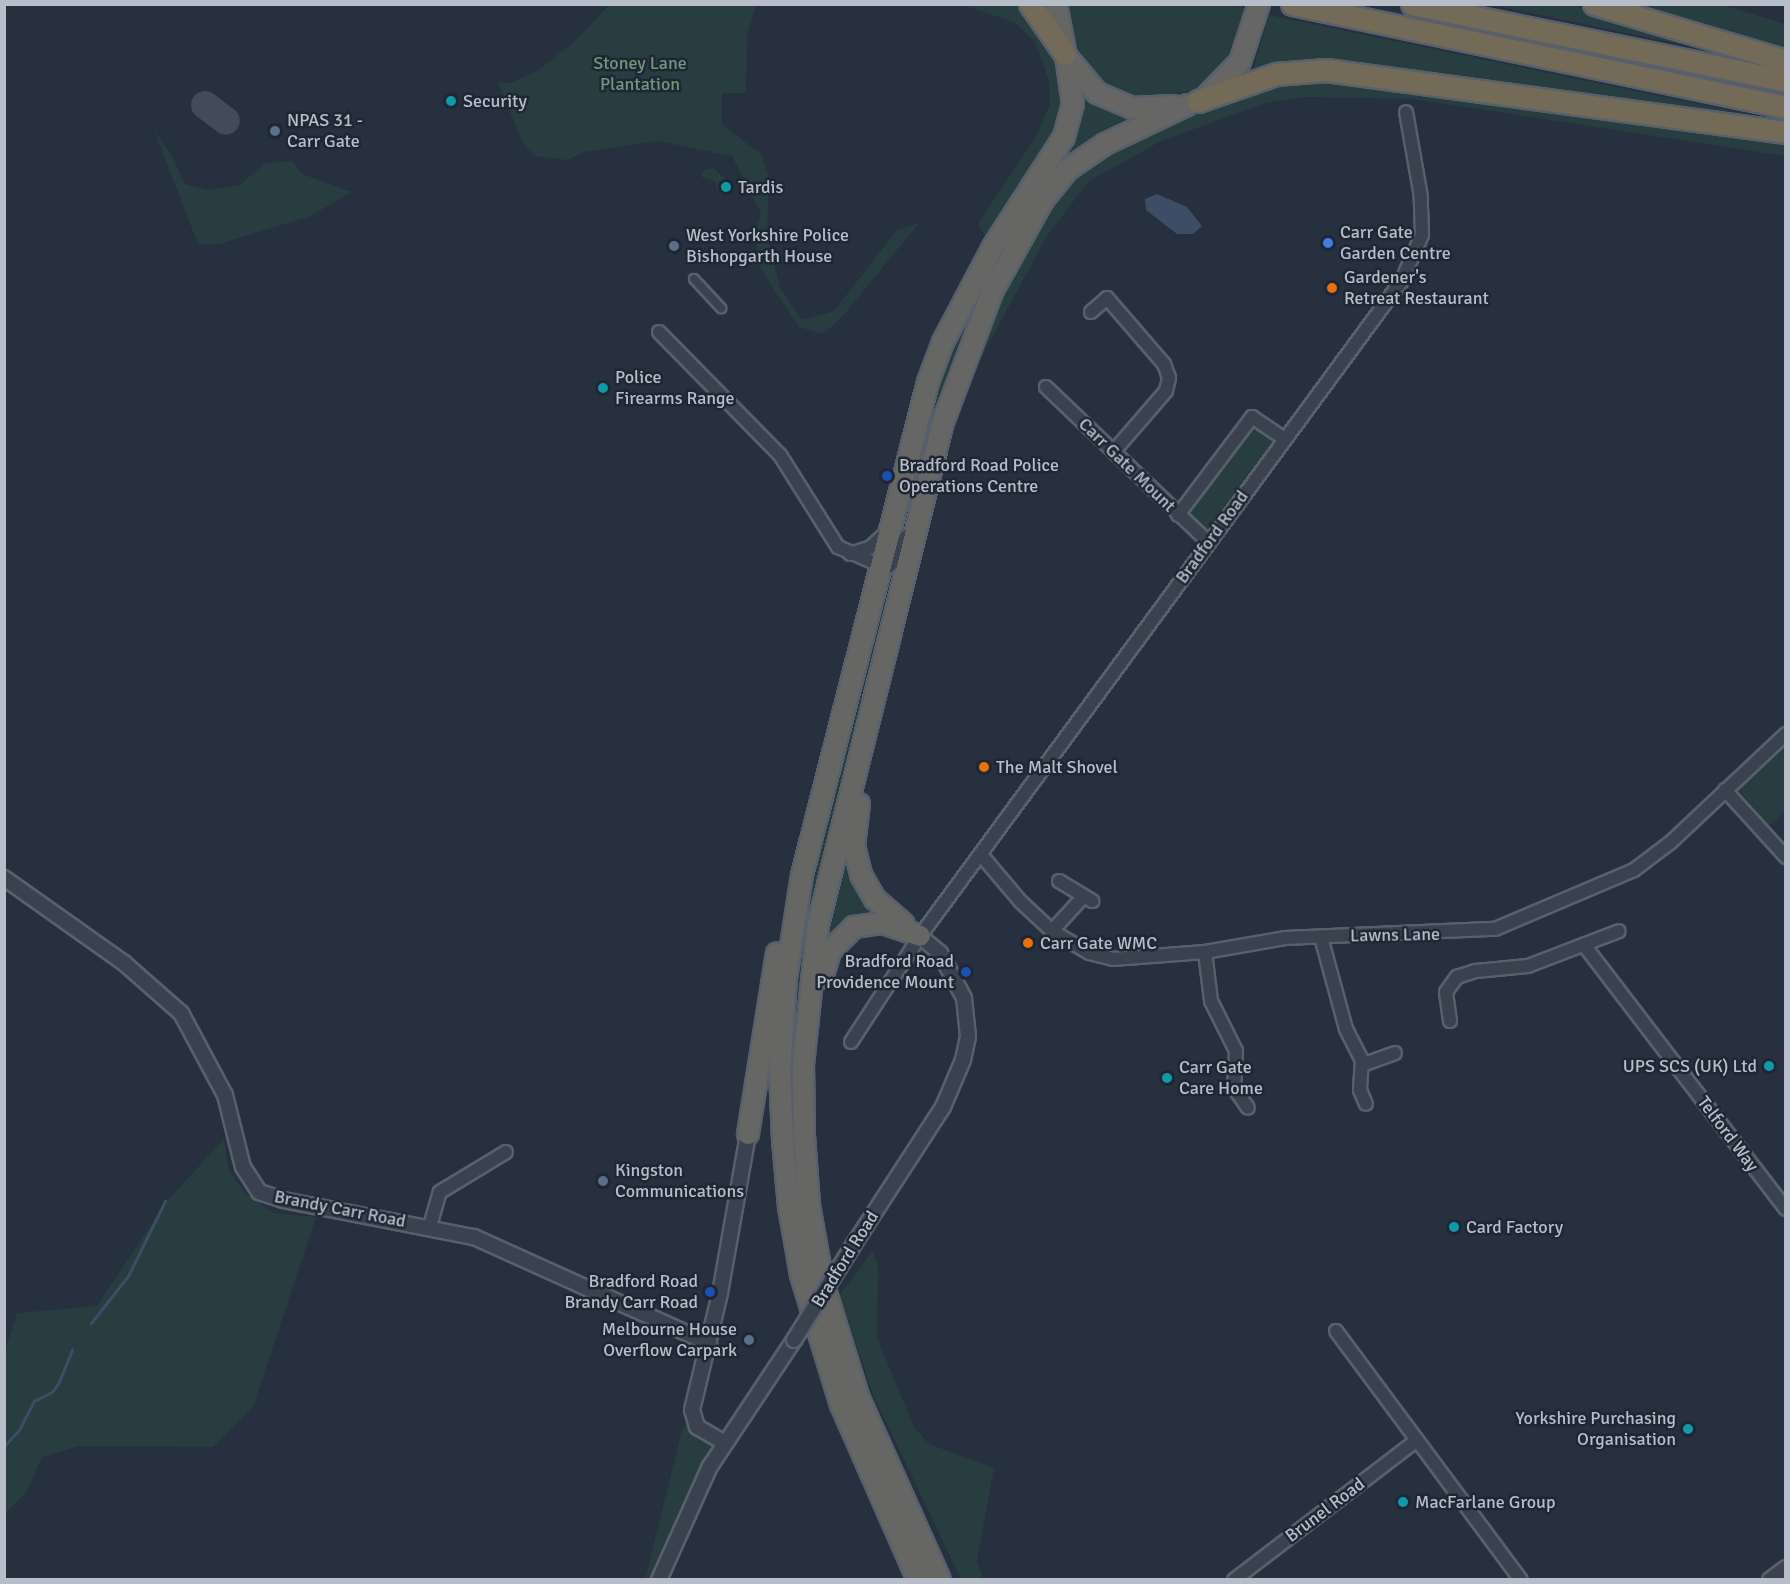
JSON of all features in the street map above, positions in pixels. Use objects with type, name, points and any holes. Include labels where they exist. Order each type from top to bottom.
[{"type":"highway","points":[[1030,4],[1096,93],[1122,106],[1141,109],[1192,103],[1234,71],[1250,37],[1259,4]]},
{"type":"highway","points":[[918,1580],[841,1406],[809,1305],[789,1207],[780,1070],[786,978],[802,875],[878,566],[928,382],[943,342],[993,247],[1068,128],[1073,104],[1056,4]]},
{"type":"highway","points":[[1292,4],[1785,107]]},
{"type":"highway","points":[[1412,4],[1785,81]]},
{"type":"highway","points":[[1594,4],[1785,61]]},
{"type":"highway","points":[[940,1580],[858,1399],[823,1283],[809,1205],[803,1065],[811,981],[828,879],[932,462],[966,354],[993,290],[1049,191],[1093,150],[1192,103],[1276,74],[1326,70],[1785,132]]},
{"type":"highway","points":[[861,750],[854,846],[859,868],[875,899],[920,936]]},
{"type":"highway","points":[[748,1134],[781,933],[802,875]]},
{"type":"highway","points":[[809,1205],[814,1033],[825,962],[837,941],[864,924],[883,923],[920,936]]},
{"type":"street","name":"Bradford Road","points":[[851,1042],[920,936],[981,856],[1284,438],[1401,282],[1422,235],[1421,197],[1406,111]]},
{"type":"street","points":[[694,279],[721,308]]},
{"type":"street","points":[[1091,312],[1107,298],[1164,364],[1169,378],[1166,391],[1113,451]]},
{"type":"street","points":[[659,332],[780,455],[832,542],[850,554],[887,568],[903,548],[917,488],[932,462]]},
{"type":"street","name":"Carr Gate Mount","points":[[1047,387],[1208,542]]},
{"type":"street","points":[[1178,515],[1252,417],[1284,438]]},
{"type":"street","points":[[850,554],[872,547],[888,530]]},
{"type":"street","name":"Lawns Lane","points":[[981,856],[1021,902],[1052,931],[1089,953],[1113,959],[1205,952],[1254,940],[1495,929],[1634,870],[1785,734]]},
{"type":"street","points":[[1725,790],[1785,857]]},
{"type":"street","name":"Brandy Carr Road","points":[[4,878],[124,963],[181,1013],[225,1095],[243,1167],[259,1192],[307,1205],[430,1226],[474,1238],[709,1343]]},
{"type":"street","points":[[1052,931],[1088,899],[1059,881]]},
{"type":"street","points":[[1450,1021],[1446,992],[1457,977],[1476,971],[1528,966],[1619,931]]},
{"type":"street","name":"Bradford Road","points":[[659,1580],[691,1501],[724,1443],[794,1340],[943,1107],[963,1060],[968,1036],[964,998],[940,953],[920,936]]},
{"type":"street","points":[[1321,937],[1346,1029],[1360,1052],[1362,1065],[1360,1090],[1366,1104]]},
{"type":"street","name":"Telford Way","points":[[1584,945],[1785,1209]]},
{"type":"street","points":[[1205,952],[1214,1011],[1236,1051],[1234,1088],[1248,1108]]},
{"type":"street","points":[[1362,1065],[1395,1053]]},
{"type":"street","points":[[1222,1090],[1234,1088]]},
{"type":"street","points":[[724,1443],[703,1431],[693,1420],[748,1134]]},
{"type":"street","points":[[430,1226],[440,1192],[506,1152]]},
{"type":"street","points":[[1336,1331],[1521,1580]]},
{"type":"street","name":"Brunel Road","points":[[1237,1578],[1417,1440]]},
{"type":"street","points":[[1770,1580],[1785,1568]]},
{"type":"green space","points":[[1022,4],[1056,57],[1064,100],[1051,142],[985,236],[978,224],[1036,136],[1050,105],[1049,81],[1035,42],[1016,23],[963,5]]},
{"type":"green space","points":[[1229,4],[1247,9],[1240,41],[1226,68],[1204,89],[1147,98],[1117,92],[1088,69],[1072,35],[1065,5]]},
{"type":"green space","name":"Stoney Lane Plantation","points":[[609,5],[756,5],[747,36],[746,93],[722,93],[722,125],[761,154],[769,178],[767,234],[780,288],[802,320],[834,311],[897,230],[919,223],[842,317],[823,334],[799,327],[760,268],[755,234],[761,213],[732,156],[658,141],[584,152],[567,160],[534,156],[523,143],[498,83],[511,83],[539,70],[576,40]]},
{"type":"green space","points":[[1492,5],[1572,5],[1728,51],[1728,54]]},
{"type":"green space","points":[[1635,5],[1723,5],[1785,24],[1785,48]]},
{"type":"green space","points":[[1269,15],[1785,122],[1336,61],[1293,60],[1253,70]]},
{"type":"green space","points":[[1314,77],[1785,143],[1785,156],[1413,99],[1304,97],[1266,103],[1161,141],[1088,182],[1047,236],[981,358],[990,322],[1007,286],[1052,201],[1075,172],[1115,145],[1272,86]]},
{"type":"green space","points":[[1084,95],[1110,112],[1138,119],[1075,155],[967,332],[918,470],[897,550],[891,546],[949,345],[1010,235],[1073,140]]},
{"type":"green space","points":[[154,130],[172,156],[185,184],[208,190],[240,185],[265,163],[292,161],[302,174],[352,192],[310,216],[220,244],[198,244]]},
{"type":"green space","points":[[713,168],[732,184],[727,196],[718,193],[715,181],[701,177],[704,170]]},
{"type":"green space","points":[[1252,417],[1283,438],[1208,542],[1178,515]]},
{"type":"green space","points":[[899,566],[811,929],[814,1277],[809,1282],[797,1216],[786,1096],[790,1010],[817,842],[884,573]]},
{"type":"green space","points":[[1785,748],[1785,811],[1769,826],[1739,790]]},
{"type":"green space","points":[[846,851],[877,912],[825,941],[836,879]]},
{"type":"green space","points":[[224,1139],[229,1171],[245,1193],[274,1213],[316,1217],[253,1407],[213,1447],[79,1446],[42,1457],[26,1493],[5,1513],[5,1352],[17,1313],[97,1306],[168,1200]]},
{"type":"green space","points":[[873,1251],[878,1268],[877,1338],[914,1427],[929,1444],[994,1468],[977,1560],[983,1579],[961,1579],[874,1397],[840,1295]]},
{"type":"green space","points":[[692,1410],[693,1420],[725,1443],[659,1579],[645,1580],[681,1434]]},
{"type":"water","points":[[1157,194],[1187,207],[1202,226],[1193,234],[1177,234],[1146,210],[1145,199]]},
{"type":"waterway","points":[[91,1323],[128,1276],[165,1201]]},
{"type":"waterway","points":[[4,1446],[19,1430],[34,1401],[52,1392],[59,1382],[72,1349]]},
{"type":"taxiway","points":[[205,105],[226,121]]},
{"type":"place","name":"Security","points":[[451,101]]},
{"type":"place","name":"NPAS 31 - Carr Gate","points":[[275,131]]},
{"type":"place","name":"Tardis","points":[[726,187]]},
{"type":"place","name":"Carr Gate Garden Centre","points":[[1328,243]]},
{"type":"place","name":"West Yorkshire Police Bishopgarth House","points":[[674,246]]},
{"type":"place","name":"Gardener's Retreat Restaurant","points":[[1332,288]]},
{"type":"place","name":"Police Firearms Range","points":[[603,388]]},
{"type":"place","name":"Bradford Road Police Operations Centre","points":[[887,476]]},
{"type":"place","name":"The Malt Shovel","points":[[984,767]]},
{"type":"place","name":"Carr Gate WMC","points":[[1028,943]]},
{"type":"place","name":"Bradford Road Providence Mount","points":[[966,972]]},
{"type":"place","name":"UPS SCS (UK) Ltd","points":[[1769,1066]]},
{"type":"place","name":"Carr Gate Care Home","points":[[1167,1078]]},
{"type":"place","name":"Kingston Communications","points":[[603,1181]]},
{"type":"place","name":"Card Factory","points":[[1454,1227]]},
{"type":"place","name":"Bradford Road Brandy Carr Road","points":[[710,1292]]},
{"type":"place","name":"Melbourne House Overflow Carpark","points":[[749,1340]]},
{"type":"place","name":"Yorkshire Purchasing Organisation","points":[[1688,1429]]},
{"type":"place","name":"MacFarlane Group","points":[[1403,1502]]}]
